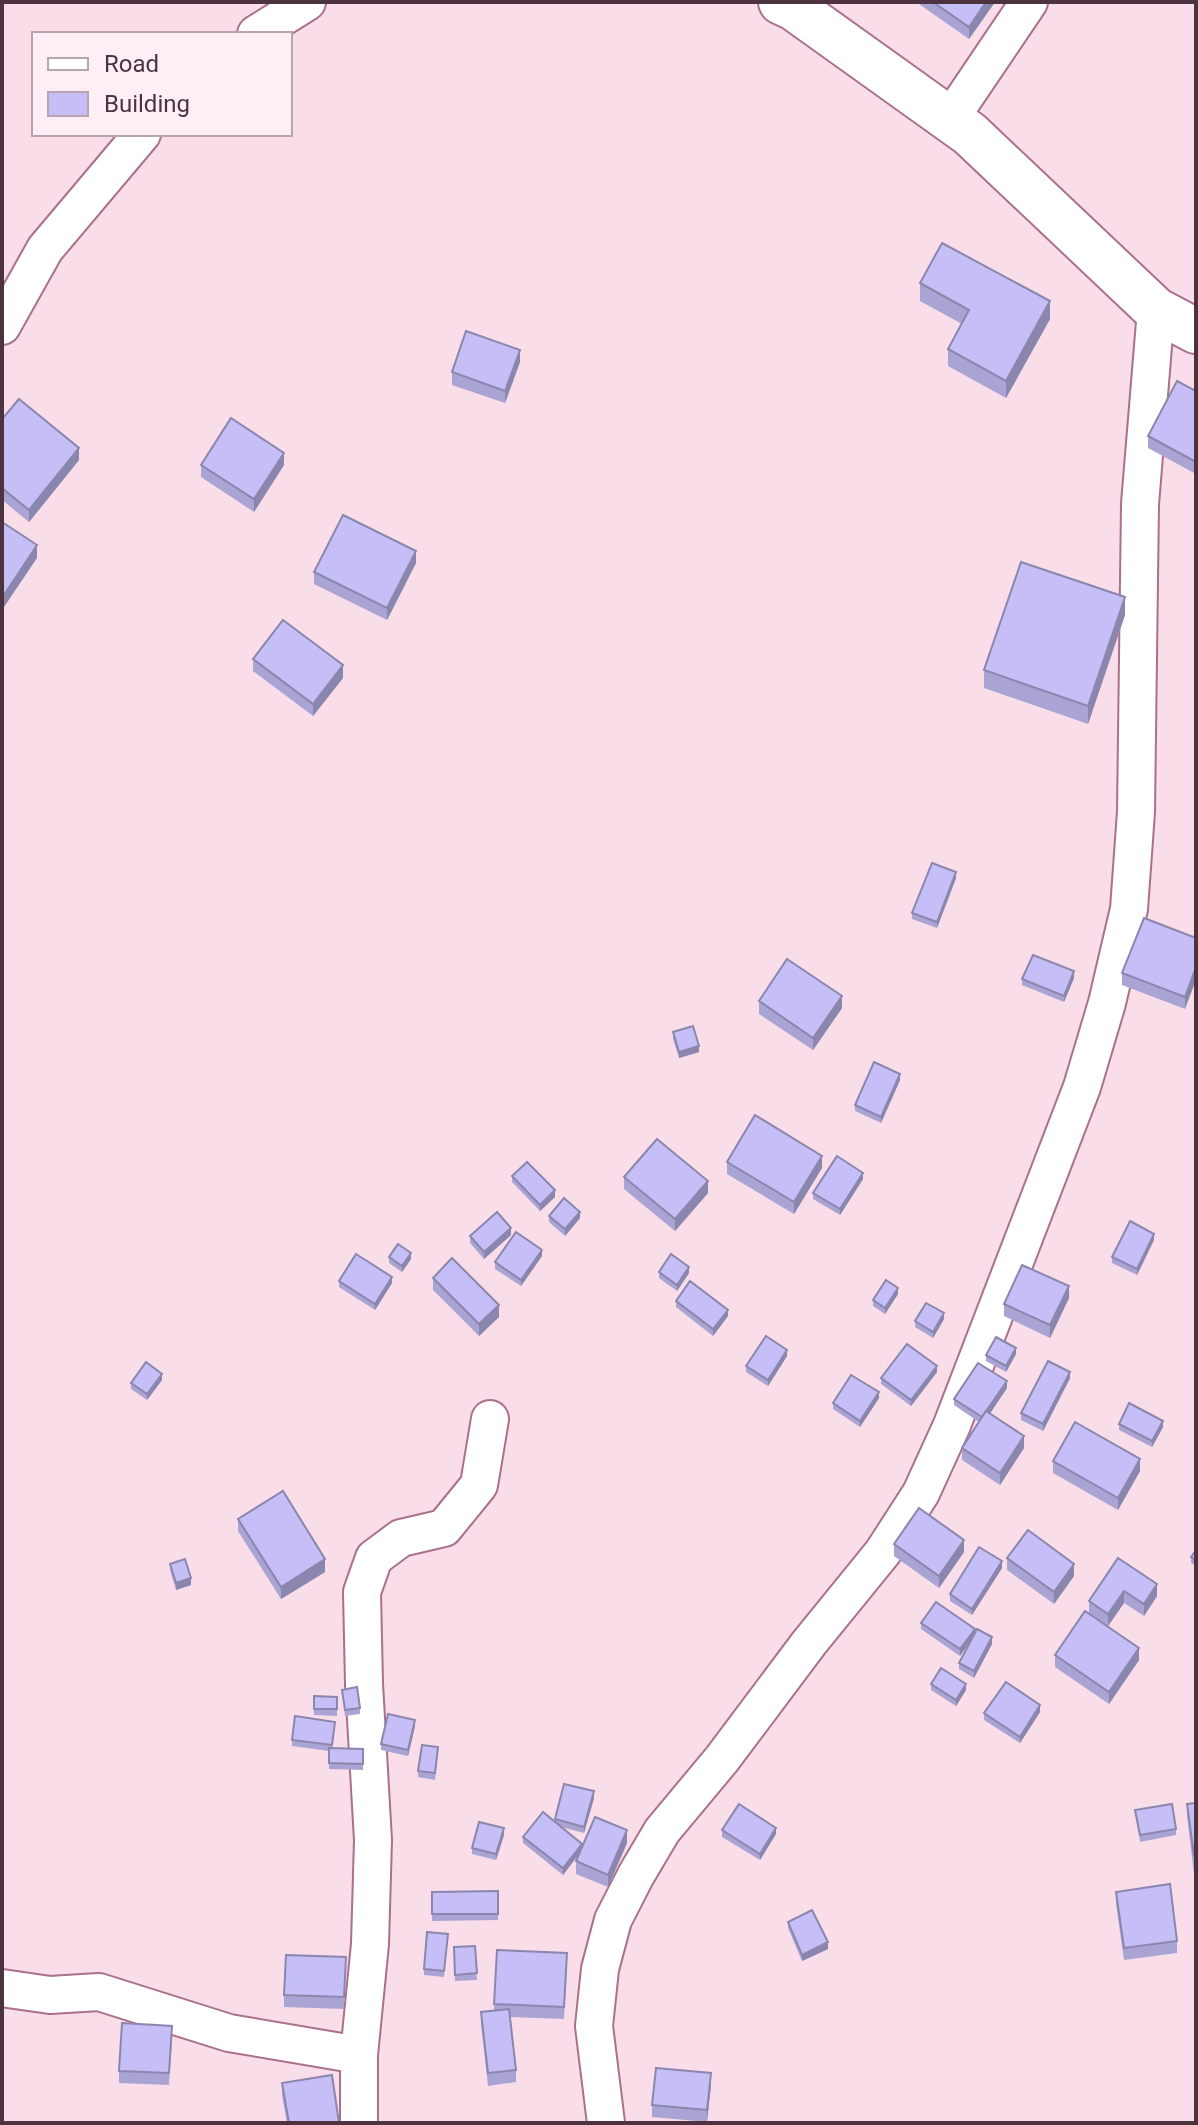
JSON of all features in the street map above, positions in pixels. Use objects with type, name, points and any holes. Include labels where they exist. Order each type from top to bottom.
[{"type":"street","points":[[259,32],[307,2]]},
{"type":"street","points":[[781,2],[794,8],[970,134],[1156,310],[1196,331]]},
{"type":"street","points":[[950,119],[1029,2]]},
{"type":"street","points":[[2,326],[45,249],[140,136]]},
{"type":"street","points":[[606,2123],[594,2026],[600,1969],[613,1920],[662,1831],[883,1552],[921,1493],[952,1425],[1082,1087],[1107,1003],[1129,909],[1135,826],[1140,504],[1156,310]]},
{"type":"street","points":[[359,2123],[359,2055],[370,1944],[373,1840],[362,1592],[374,1558],[401,1538],[444,1528],[479,1485],[490,1419]]},
{"type":"street","points":[[2,1988],[50,1995],[99,1992],[229,2033],[359,2055]]},
{"type":"building","points":[[933,2],[986,2],[969,27]]},
{"type":"building","points":[[942,243],[1050,301],[1006,381],[948,349],[969,310],[920,283]]},
{"type":"building","points":[[466,331],[520,350],[505,391],[452,372]]},
{"type":"building","points":[[1177,381],[1196,391],[1196,462],[1148,436]]},
{"type":"building","points":[[19,399],[79,448],[29,510],[2,488],[2,419]]},
{"type":"building","points":[[231,418],[284,453],[254,499],[201,465]]},
{"type":"building","points":[[343,515],[416,551],[387,608],[314,572]]},
{"type":"building","points":[[2,522],[37,545],[2,598]]},
{"type":"building","points":[[1021,562],[1125,597],[1088,706],[984,670]]},
{"type":"building","points":[[283,620],[343,665],[313,704],[253,659]]},
{"type":"building","points":[[932,863],[956,872],[937,922],[912,913]]},
{"type":"building","points":[[1144,918],[1196,938],[1196,967],[1185,997],[1122,973]]},
{"type":"building","points":[[1033,955],[1074,971],[1064,996],[1022,979]]},
{"type":"building","points":[[787,959],[842,996],[813,1038],[759,1001]]},
{"type":"building","points":[[693,1026],[699,1046],[679,1052],[673,1032]]},
{"type":"building","points":[[874,1062],[900,1074],[881,1117],[855,1105]]},
{"type":"building","points":[[755,1115],[822,1156],[794,1202],[727,1162]]},
{"type":"building","points":[[657,1139],[708,1181],[675,1219],[624,1177]]},
{"type":"building","points":[[837,1156],[863,1173],[840,1209],[813,1193]]},
{"type":"building","points":[[527,1162],[555,1190],[540,1205],[512,1176]]},
{"type":"building","points":[[564,1198],[580,1212],[565,1229],[549,1216]]},
{"type":"building","points":[[497,1212],[511,1228],[484,1252],[470,1236]]},
{"type":"building","points":[[1130,1221],[1154,1234],[1137,1269],[1112,1257]]},
{"type":"building","points":[[516,1232],[542,1250],[521,1280],[495,1262]]},
{"type":"building","points":[[398,1244],[411,1253],[402,1266],[389,1257]]},
{"type":"building","points":[[356,1254],[392,1277],[375,1304],[339,1281]]},
{"type":"building","points":[[671,1254],[689,1267],[677,1285],[659,1272]]},
{"type":"building","points":[[452,1258],[499,1305],[479,1324],[433,1278]]},
{"type":"building","points":[[1022,1265],[1069,1286],[1050,1325],[1004,1304]]},
{"type":"building","points":[[886,1280],[898,1288],[885,1308],[873,1300]]},
{"type":"building","points":[[690,1281],[728,1310],[713,1329],[676,1301]]},
{"type":"building","points":[[926,1303],[944,1313],[933,1332],[915,1321]]},
{"type":"building","points":[[766,1336],[787,1350],[768,1380],[746,1366]]},
{"type":"building","points":[[996,1337],[1016,1348],[1006,1366],[986,1355]]},
{"type":"building","points":[[907,1344],[937,1366],[911,1400],[881,1378]]},
{"type":"building","points":[[1048,1361],[1070,1372],[1043,1424],[1021,1413]]},
{"type":"building","points":[[146,1362],[162,1374],[147,1394],[131,1383]]},
{"type":"building","points":[[978,1363],[1007,1381],[982,1417],[954,1399]]},
{"type":"building","points":[[851,1375],[879,1392],[860,1421],[833,1403]]},
{"type":"building","points":[[1129,1403],[1163,1421],[1152,1441],[1119,1424]]},
{"type":"building","points":[[986,1411],[1024,1436],[1000,1473],[962,1448]]},
{"type":"building","points":[[1075,1422],[1140,1459],[1118,1498],[1053,1461]]},
{"type":"building","points":[[283,1491],[325,1559],[281,1587],[238,1519]]},
{"type":"building","points":[[919,1508],[964,1540],[939,1576],[894,1544]]},
{"type":"building","points":[[1028,1530],[1074,1564],[1054,1592],[1007,1558]]},
{"type":"building","points":[[979,1547],[1002,1561],[972,1609],[950,1594]]},
{"type":"building","points":[[1118,1558],[1157,1584],[1144,1604],[1124,1591],[1108,1614],[1089,1601]]},
{"type":"building","points":[[185,1559],[191,1578],[176,1583],[170,1564]]},
{"type":"building","points":[[936,1602],[975,1629],[960,1649],[921,1623]]},
{"type":"building","points":[[1085,1611],[1139,1648],[1109,1692],[1055,1655]]},
{"type":"building","points":[[977,1629],[992,1637],[974,1671],[959,1663]]},
{"type":"building","points":[[941,1668],[966,1684],[956,1700],[931,1684]]},
{"type":"building","points":[[1006,1682],[1040,1705],[1020,1737],[984,1713]]},
{"type":"building","points":[[357,1687],[360,1708],[345,1710],[342,1690]]},
{"type":"building","points":[[314,1696],[337,1697],[337,1709],[314,1709]]},
{"type":"building","points":[[388,1714],[415,1720],[408,1750],[381,1744]]},
{"type":"building","points":[[295,1716],[335,1722],[332,1745],[292,1740]]},
{"type":"building","points":[[422,1745],[438,1747],[435,1773],[418,1771]]},
{"type":"building","points":[[329,1748],[363,1749],[363,1764],[329,1763]]},
{"type":"building","points":[[564,1784],[594,1791],[584,1827],[555,1819]]},
{"type":"building","points":[[1196,1803],[1196,1855],[1194,1855],[1187,1804]]},
{"type":"building","points":[[739,1804],[776,1828],[760,1854],[722,1830]]},
{"type":"building","points":[[1172,1804],[1176,1829],[1140,1835],[1135,1810]]},
{"type":"building","points":[[543,1812],[582,1844],[563,1868],[523,1837]]},
{"type":"building","points":[[595,1817],[627,1830],[608,1875],[576,1861]]},
{"type":"building","points":[[479,1822],[504,1828],[496,1854],[472,1848]]},
{"type":"building","points":[[1170,1884],[1177,1941],[1124,1948],[1116,1892]]},
{"type":"building","points":[[498,1891],[498,1914],[432,1914],[432,1892]]},
{"type":"building","points":[[812,1910],[828,1942],[802,1955],[788,1922]]},
{"type":"building","points":[[427,1932],[448,1934],[444,1971],[424,1969]]},
{"type":"building","points":[[475,1946],[477,1973],[455,1975],[454,1947]]},
{"type":"building","points":[[497,1950],[567,1953],[564,2007],[494,2004]]},
{"type":"building","points":[[286,1955],[346,1957],[344,1997],[284,1995]]},
{"type":"building","points":[[509,2009],[516,2070],[488,2073],[481,2012]]},
{"type":"building","points":[[122,2023],[172,2026],[169,2073],[119,2071]]},
{"type":"building","points":[[656,2068],[711,2073],[707,2110],[652,2105]]},
{"type":"building","points":[[332,2075],[339,2123],[289,2123],[282,2083]]}]
